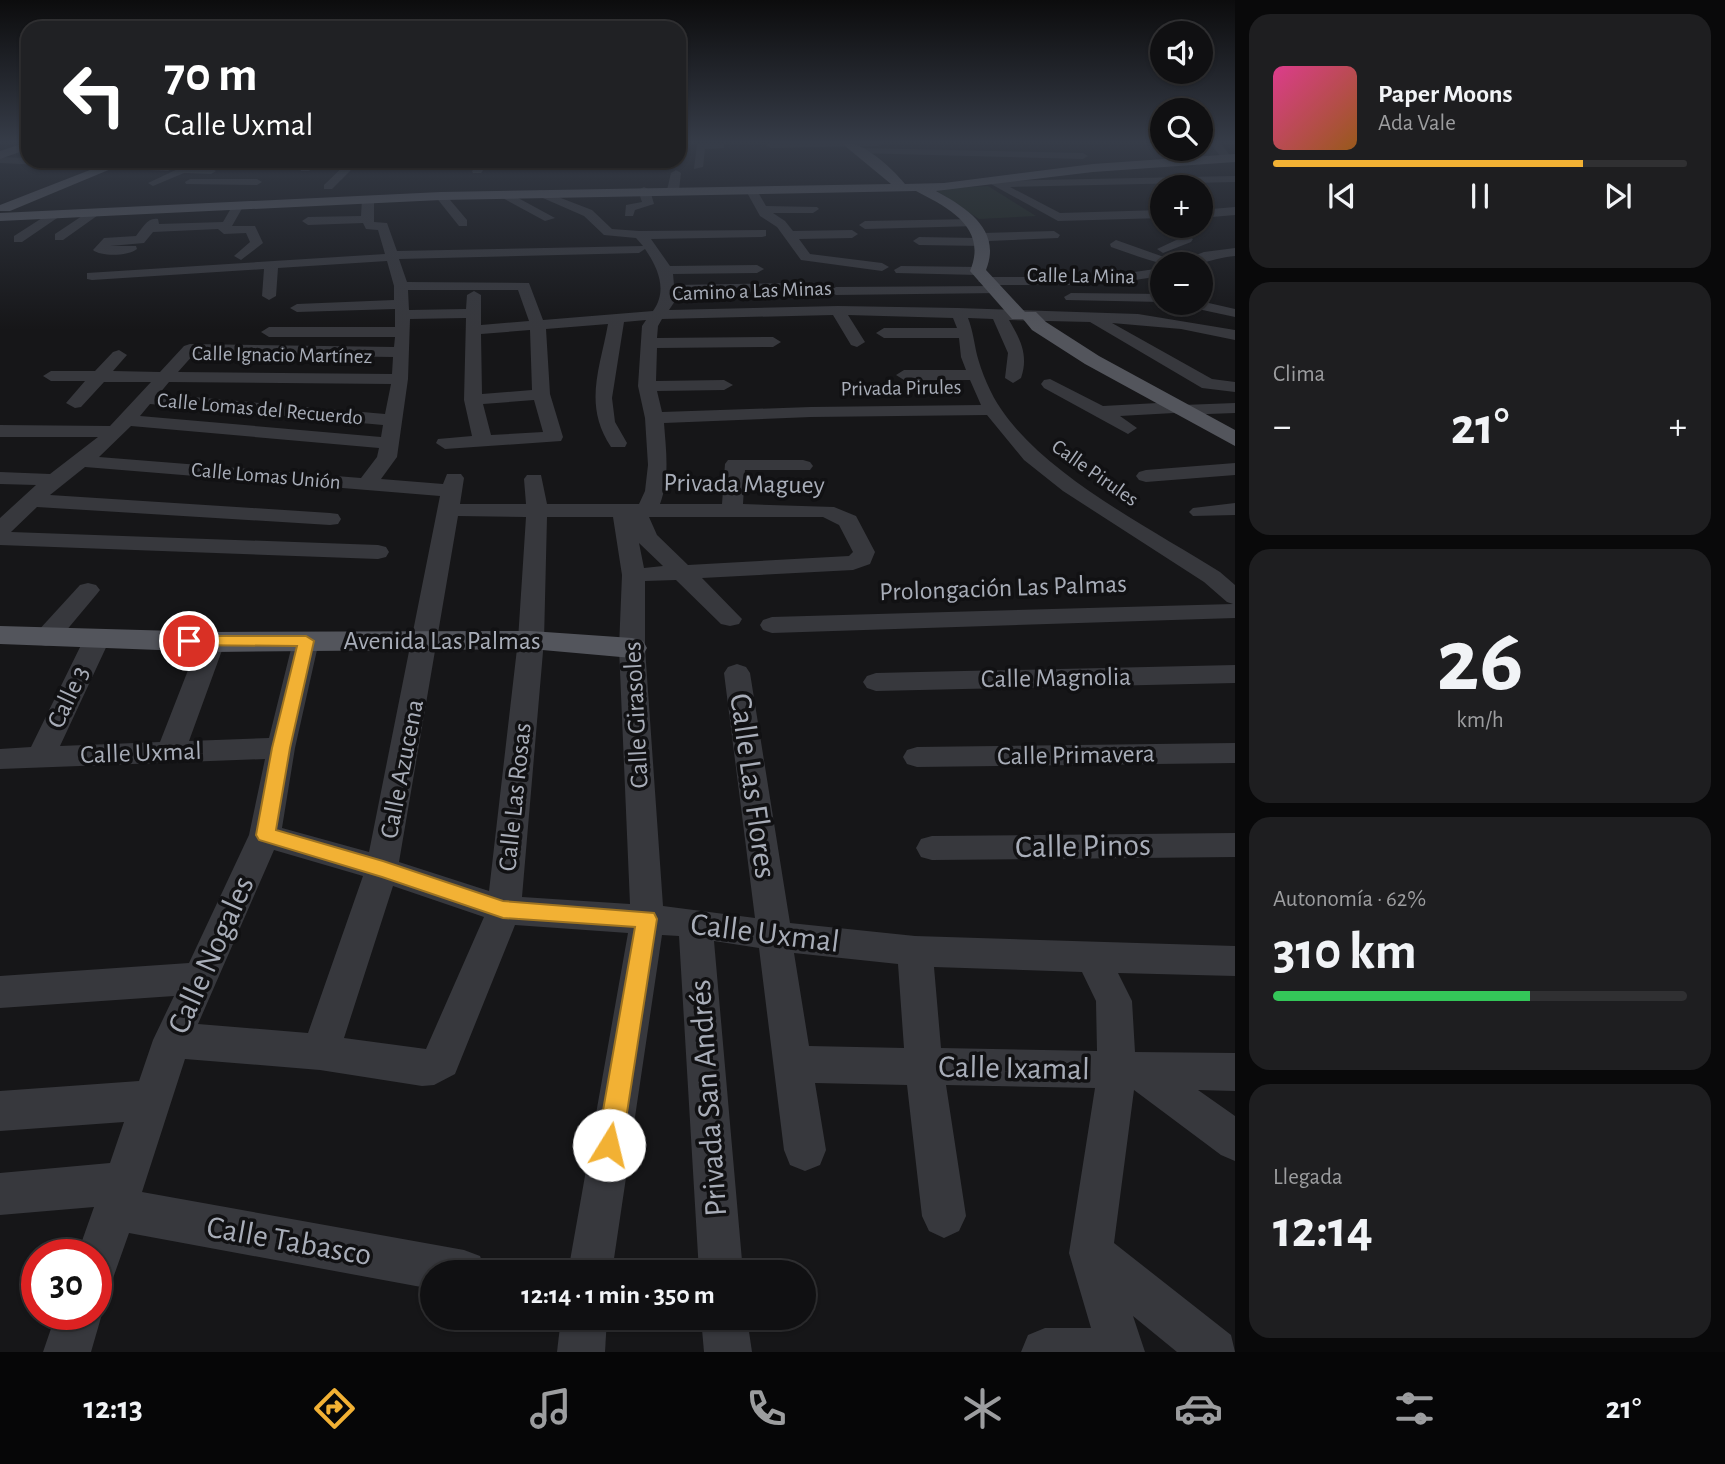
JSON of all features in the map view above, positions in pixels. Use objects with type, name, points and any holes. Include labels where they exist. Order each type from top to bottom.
[{"type":"main road","points":[[0,217],[258,204]]},
{"type":"main road","points":[[940,204],[973,223],[984,239],[984,261],[989,284],[1024,316],[1092,360],[1235,439]]},
{"type":"main road","name":"Avenida Las Palmas","points":[[0,635],[212,642],[531,640],[632,648]]},
{"type":"street","points":[[367,484],[387,457],[400,379],[403,332],[401,286],[396,260],[383,226],[370,226],[367,219],[368,204]]},
{"type":"street","points":[[448,204],[463,223]]},
{"type":"street","points":[[522,204],[549,218]]},
{"type":"street","points":[[567,204],[588,213],[608,232],[639,235],[762,233]]},
{"type":"street","points":[[629,213],[630,207],[647,204]]},
{"type":"street","points":[[761,204],[788,234],[800,253],[813,260],[882,267]]},
{"type":"street","points":[[1033,204],[1058,217],[1150,214]]},
{"type":"street","points":[[238,205],[225,230],[251,229],[257,243],[241,256],[396,260],[652,249]]},
{"type":"street","points":[[747,218],[813,209]]},
{"type":"street","points":[[1213,213],[1235,211]]},
{"type":"street","points":[[59,237],[95,213]]},
{"type":"street","points":[[18,239],[57,215]]},
{"type":"street","points":[[1213,218],[1235,226]]},
{"type":"street","points":[[308,222],[367,219]]},
{"type":"street","points":[[865,225],[973,223]]},
{"type":"street","points":[[113,275],[129,254],[99,250],[108,241],[140,240],[152,225],[227,225]]},
{"type":"street","points":[[788,234],[854,241],[796,247]]},
{"type":"street","points":[[618,443],[606,422],[603,398],[638,316],[668,301],[669,289],[664,266],[639,235]]},
{"type":"street","points":[[904,240],[1054,235]]},
{"type":"street","points":[[1163,249],[1187,239]]},
{"type":"street","points":[[1116,244],[1150,256]]},
{"type":"street","points":[[1147,244],[1171,252]]},
{"type":"street","points":[[1213,256],[1235,252]]},
{"type":"street","points":[[664,266],[749,255]]},
{"type":"street","points":[[92,276],[271,265],[349,266],[396,260]]},
{"type":"street","points":[[1213,260],[1235,261]]},
{"type":"street","points":[[269,296],[271,265]]},
{"type":"street","points":[[664,266],[757,269]]},
{"type":"street","points":[[901,271],[989,284]]},
{"type":"street","points":[[836,290],[1150,276]]},
{"type":"street","name":"Calle La Mina","points":[[989,284],[1150,297]]},
{"type":"street","points":[[401,286],[524,286],[538,326],[541,394],[554,437],[445,443]]},
{"type":"street","points":[[669,289],[789,287]]},
{"type":"street","points":[[297,308],[475,313],[473,400],[483,442]]},
{"type":"street","points":[[1213,308],[1235,313]]},
{"type":"street","points":[[838,310],[857,342]]},
{"type":"street","points":[[650,343],[769,337],[753,312]]},
{"type":"street","name":"Camino a Las Minas","points":[[475,313],[538,326],[638,316],[753,312],[958,312],[1181,324],[1235,335]]},
{"type":"street","name":"Calle Pirules","points":[[958,312],[966,334],[967,363],[992,410],[1031,456],[1069,487],[1212,578],[1235,597]]},
{"type":"street","points":[[998,314],[1018,352],[1018,367],[1013,378]]},
{"type":"street","points":[[638,316],[650,326],[647,386],[654,418],[658,465],[655,491],[635,511],[647,538],[730,619]]},
{"type":"street","points":[[1092,318],[1208,384],[1235,387]]},
{"type":"street","points":[[261,332],[403,332]]},
{"type":"street","points":[[884,333],[966,334]]},
{"type":"street","points":[[0,530],[31,499],[82,461],[121,426],[190,349],[401,352]]},
{"type":"street","points":[[75,403],[119,355]]},
{"type":"street","name":"Privada Pirules","points":[[910,364],[967,363]]},
{"type":"street","name":"Calle Ignacio Martínez","points":[[51,376],[101,374],[400,379]]},
{"type":"street","points":[[1050,384],[1128,428]]},
{"type":"street","points":[[647,386],[724,385]]},
{"type":"street","points":[[473,400],[541,394]]},
{"type":"street","points":[[145,398],[393,420]]},
{"type":"street","points":[[1099,412],[1235,408]]},
{"type":"street","name":"Privada Pirules","points":[[811,412],[992,410]]},
{"type":"street","points":[[654,418],[811,412]]},
{"type":"street","points":[[1207,424],[1235,423]]},
{"type":"street","name":"Calle Lomas del Recuerdo","points":[[0,430],[121,426],[389,443]]},
{"type":"street","name":"Calle Lomas Unión","points":[[82,461],[451,493],[537,510]]},
{"type":"street","points":[[732,510],[735,464],[803,466]]},
{"type":"street","points":[[1146,476],[1235,468]]},
{"type":"street","points":[[0,478],[54,480]]},
{"type":"street","name":"Calle Las Rosas","points":[[434,1068],[442,1061],[503,910],[531,640],[537,510],[534,479]]},
{"type":"street","name":"Calle Azucena","points":[[320,1052],[383,869],[451,493]]},
{"type":"street","points":[[31,499],[330,519]]},
{"type":"street","points":[[1200,512],[1235,509]]},
{"type":"street","name":"Privada Maguey","points":[[537,510],[828,511],[848,520],[864,552],[862,559],[853,563],[684,573]]},
{"type":"street","name":"Calle Girasoles","points":[[592,1260],[647,919],[632,648],[635,511]]},
{"type":"street","points":[[0,538],[378,551]]},
{"type":"street","points":[[634,575],[684,573]]},
{"type":"street","points":[[46,638],[88,590]]},
{"type":"street","name":"Prolongación Las Palmas","points":[[772,625],[1235,611]]},
{"type":"street","name":"Calle 3","points":[[41,756],[97,639]]},
{"type":"street","name":"Calle Nogales","points":[[105,1239],[172,1040],[265,835],[281,748],[306,641]]},
{"type":"street","points":[[171,752],[212,642]]},
{"type":"street","name":"Calle Las Flores","points":[[737,673],[805,1150]]},
{"type":"street","name":"Calle Magnolia","points":[[876,682],[1235,674]]},
{"type":"street","name":"Calle Uxmal","points":[[0,759],[281,748]]},
{"type":"street","name":"Calle Primavera","points":[[917,757],[1235,753]]},
{"type":"street","name":"Calle Uxmal","points":[[265,835],[383,869],[503,910],[695,923],[775,936],[915,951],[1235,961]]},
{"type":"street","name":"Calle Pinos","points":[[932,848],[1235,845]]},
{"type":"street","name":"Privada San Andrés","points":[[695,923],[720,1260]]},
{"type":"street","points":[[915,951],[924,1067],[944,1216]]},
{"type":"street","points":[[1093,958],[1114,1001],[1127,1070],[1091,1252],[1121,1352]]},
{"type":"street","points":[[0,992],[199,978]]},
{"type":"street","points":[[172,1040],[320,1052],[434,1068]]},
{"type":"street","name":"Calle Ixamal","points":[[792,1064],[1235,1072]]},
{"type":"street","points":[[1127,1070],[1235,1141]]},
{"type":"street","points":[[0,1111],[152,1100]]},
{"type":"street","name":"Calle Tabasco","points":[[0,1194],[119,1196],[420,1262]]},
{"type":"street","points":[[1091,1252],[1214,1352]]},
{"type":"street","points":[[67,1352],[74,1330]]},
{"type":"street","points":[[581,1352],[583,1330]]},
{"type":"street","points":[[725,1330],[728,1352]]},
{"type":"street","points":[[1045,1352],[1094,1352]]},
{"type":"shaded area","points":[[957,204],[1017,204],[1036,216],[979,219]]},
{"type":"route","points":[[189,641],[306,641],[281,748],[265,835],[383,869],[503,910],[647,919],[609,1145]]}]
